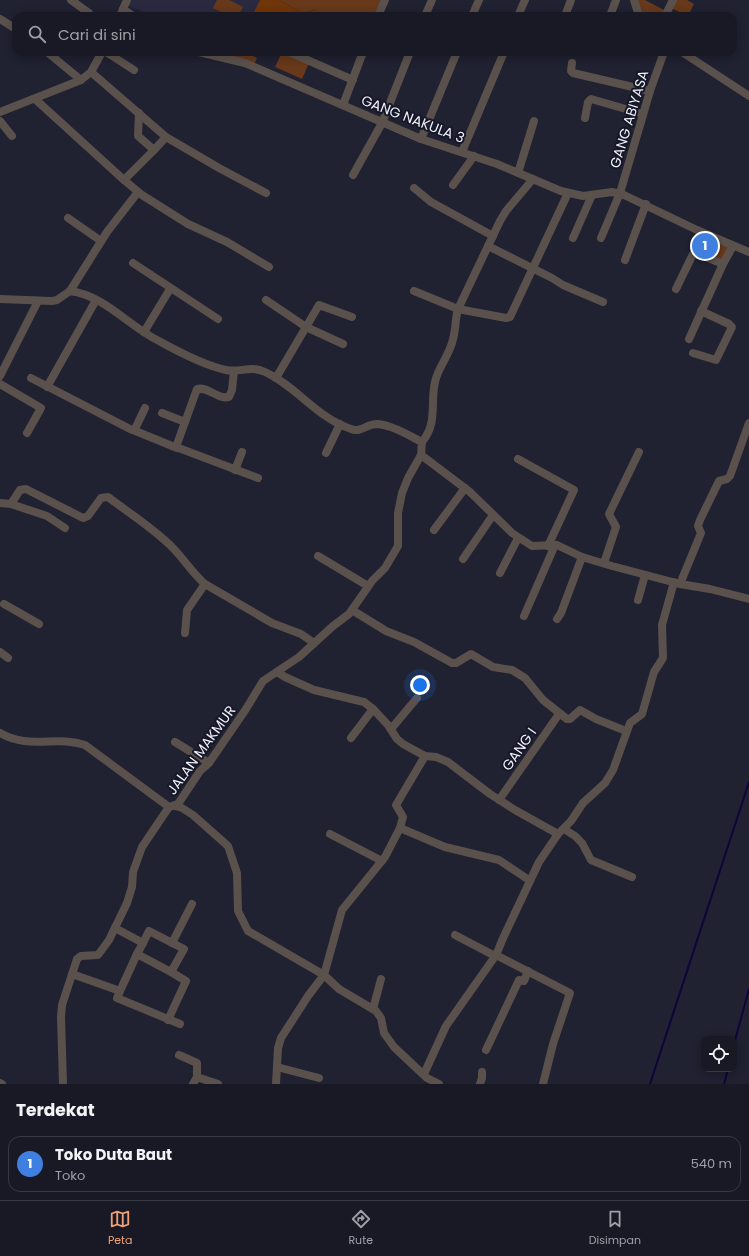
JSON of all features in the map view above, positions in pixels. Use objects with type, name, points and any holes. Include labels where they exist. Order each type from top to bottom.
[{"type":"street","points":[[71,0],[88,12]]},
{"type":"street","points":[[121,12],[127,0]]},
{"type":"street","points":[[380,12],[385,0]]},
{"type":"street","points":[[427,12],[432,0]]},
{"type":"street","points":[[474,12],[479,0]]},
{"type":"street","points":[[520,12],[525,0]]},
{"type":"street","points":[[566,12],[571,0]]},
{"type":"street","points":[[612,12],[616,0]]},
{"type":"street","points":[[634,0],[638,12]]},
{"type":"street","points":[[667,12],[673,0]]},
{"type":"street","points":[[0,19],[12,26]]},
{"type":"street","points":[[52,56],[81,80]]},
{"type":"street","points":[[0,112],[81,80],[91,72],[100,56]]},
{"type":"street","points":[[112,56],[134,70]]},
{"type":"street","name":"GANG NAKULA 3","points":[[215,56],[245,63],[421,139],[518,172],[568,193],[592,195],[612,192],[620,193]]},
{"type":"street","points":[[298,56],[353,80]]},
{"type":"street","points":[[343,105],[362,56]]},
{"type":"street","points":[[353,175],[382,122],[408,56]]},
{"type":"street","points":[[421,139],[455,56]]},
{"type":"street","points":[[462,152],[502,56]]},
{"type":"street","name":"GANG ABIYASA","points":[[601,238],[620,193],[650,91],[663,56]]},
{"type":"street","points":[[688,56],[749,96]]},
{"type":"street","points":[[572,63],[571,71],[573,73],[650,91]]},
{"type":"street","points":[[91,72],[166,137],[219,168],[266,192]]},
{"type":"street","points":[[35,99],[138,192],[188,224],[227,242],[270,266]]},
{"type":"street","points":[[585,118],[588,102],[591,99],[643,114]]},
{"type":"street","points":[[139,113],[138,136],[154,150]]},
{"type":"street","points":[[0,121],[12,136]]},
{"type":"street","points":[[518,172],[534,121]]},
{"type":"street","points":[[124,180],[166,137]]},
{"type":"street","points":[[453,185],[474,156]]},
{"type":"street","points":[[533,179],[506,211],[458,309],[454,324],[454,338],[435,382],[434,407],[430,427],[422,442],[421,455],[465,488],[518,538],[532,546],[551,545],[582,557],[677,583],[710,589],[749,599]]},
{"type":"street","points":[[414,188],[431,202],[493,236]]},
{"type":"street","points":[[0,299],[38,301],[57,300],[70,291],[101,241],[138,192]]},
{"type":"street","points":[[414,290],[458,309],[508,318],[534,269],[568,193]]},
{"type":"street","points":[[620,193],[646,204],[697,230],[749,252]]},
{"type":"street","points":[[573,238],[592,195]]},
{"type":"street","points":[[625,260],[646,204]]},
{"type":"street","points":[[68,218],[101,241]]},
{"type":"street","points":[[488,246],[563,285],[603,302]]},
{"type":"street","points":[[689,339],[723,264],[734,246]]},
{"type":"street","points":[[676,290],[694,252],[723,264]]},
{"type":"street","points":[[133,263],[170,289],[218,319]]},
{"type":"street","points":[[144,332],[170,289]]},
{"type":"street","points":[[70,291],[108,306],[160,342],[219,368],[234,371],[255,368],[276,378],[312,406],[340,424],[356,431],[374,425],[382,425],[395,429],[422,442]]},
{"type":"street","points":[[47,388],[96,300]]},
{"type":"street","points":[[266,300],[306,327],[343,344]]},
{"type":"street","points":[[0,376],[38,301]]},
{"type":"street","points":[[276,378],[318,307],[322,305],[352,317]]},
{"type":"street","points":[[693,353],[716,360],[732,327],[729,324],[701,311]]},
{"type":"street","points":[[177,448],[176,445],[197,389],[203,389],[221,397],[229,397],[234,371]]},
{"type":"street","points":[[31,378],[47,388],[133,430],[258,478]]},
{"type":"street","points":[[0,384],[40,408],[26,434]]},
{"type":"street","points":[[133,430],[145,408]]},
{"type":"street","points":[[162,413],[185,422]]},
{"type":"street","points":[[425,1079],[446,1026],[496,956],[530,880],[561,831],[583,803],[605,783],[613,770],[630,723],[642,714],[654,672],[663,658],[662,625],[677,583],[701,533],[698,526],[700,520],[719,481],[727,479],[730,476],[749,423]]},
{"type":"street","points":[[326,453],[340,424]]},
{"type":"street","points":[[236,470],[242,452]]},
{"type":"street","points":[[604,563],[616,527],[609,514],[640,452]]},
{"type":"street","name":"JALAN MAKMUR","points":[[63,1084],[62,1005],[79,957],[100,954],[115,928],[127,902],[137,859],[142,847],[172,807],[180,802],[200,771],[209,763],[246,709],[263,681],[314,644],[352,610],[368,586],[385,568],[396,551],[398,542],[398,513],[401,498],[408,478],[421,455]]},
{"type":"street","points":[[518,459],[574,490],[524,616]]},
{"type":"street","points":[[434,530],[465,488]]},
{"type":"street","points":[[11,504],[20,490],[26,489],[83,518],[88,516],[101,498],[108,497],[161,537],[185,560],[198,579],[205,584],[272,622],[301,634],[314,644]]},
{"type":"street","points":[[0,502],[11,504],[47,516],[65,528]]},
{"type":"street","points":[[463,559],[493,515]]},
{"type":"street","points":[[500,573],[518,538]]},
{"type":"street","points":[[318,556],[368,586]]},
{"type":"street","points":[[557,619],[561,613],[582,557]]},
{"type":"street","points":[[638,600],[645,574]]},
{"type":"street","points":[[185,633],[186,613],[205,584]]},
{"type":"street","points":[[1,605],[38,624]]},
{"type":"street","points":[[352,610],[386,631],[414,642],[452,663],[456,663],[471,654],[493,667],[512,670],[530,683],[543,700],[559,714],[569,720],[580,710],[596,719],[626,731]]},
{"type":"street","points":[[0,652],[8,658]]},
{"type":"street","points":[[277,672],[285,678],[314,690],[359,700],[373,708],[403,744],[425,756],[436,757],[448,762],[499,800],[574,836],[582,843],[591,860],[632,877]]},
{"type":"street","points":[[391,729],[417,698]]},
{"type":"street","points":[[351,738],[373,708]]},
{"type":"street","name":"GANG I","points":[[499,800],[559,714]]},
{"type":"street","points":[[0,732],[19,741],[69,742],[85,745],[172,807],[182,808],[193,815],[228,846],[236,873],[238,911],[248,931],[324,976],[339,989],[373,1009],[381,1018],[384,1033],[391,1043],[425,1079],[439,1084]]},
{"type":"street","points":[[175,742],[209,763]]},
{"type":"street","points":[[276,1084],[278,1048],[281,1038],[308,996],[324,976],[342,910],[382,861],[400,828],[403,817],[396,805],[425,756]]},
{"type":"street","points":[[400,828],[445,847],[499,860],[530,880]]},
{"type":"street","points":[[330,834],[382,861]]},
{"type":"street","points":[[172,943],[192,904]]},
{"type":"street","points":[[115,928],[143,943]]},
{"type":"street","points":[[171,972],[184,949],[149,931],[117,998],[180,1024]]},
{"type":"street","points":[[455,935],[571,994],[553,1044],[543,1084]]},
{"type":"street","points":[[137,954],[186,981],[168,1020]]},
{"type":"street","points":[[486,1050],[519,980],[524,981],[528,971]]},
{"type":"street","points":[[72,974],[120,991]]},
{"type":"street","points":[[373,1009],[381,979]]},
{"type":"street","points":[[179,1055],[197,1063],[197,1077],[193,1084]]},
{"type":"street","points":[[277,1067],[319,1078]]},
{"type":"street","points":[[480,1084],[482,1072]]},
{"type":"street","points":[[197,1077],[218,1084]]},
{"type":"shaded area","points":[[131,0],[260,0],[255,12],[144,12],[128,6]]},
{"type":"shaded area","points":[[217,0],[229,0],[243,7],[240,12],[221,12],[213,8]]},
{"type":"shaded area","points":[[260,0],[279,0],[300,12],[254,12]]},
{"type":"shaded area","points":[[279,0],[381,0],[376,12],[319,12],[315,9],[308,12],[300,12]]},
{"type":"shaded area","points":[[636,0],[645,0],[666,11],[665,12],[639,12]]},
{"type":"shaded area","points":[[675,0],[687,0],[694,4],[690,12],[680,12],[671,8]]},
{"type":"shaded area","points":[[316,9],[319,12],[309,12]]},
{"type":"shaded area","points":[[220,56],[253,56],[257,58],[254,65]]},
{"type":"shaded area","points":[[280,56],[292,56],[309,63],[302,79],[275,67]]},
{"type":"shaded area","points":[[717,241],[729,247],[723,260],[711,254]]},
{"type":"waterway","points":[[650,1084],[749,782]]},
{"type":"waterway","points":[[736,1036],[749,989]]},
{"type":"waterway","points":[[724,1084],[727,1072]]},
{"type":"place","name":"Toko Duta Baut","points":[[705,246]]}]
